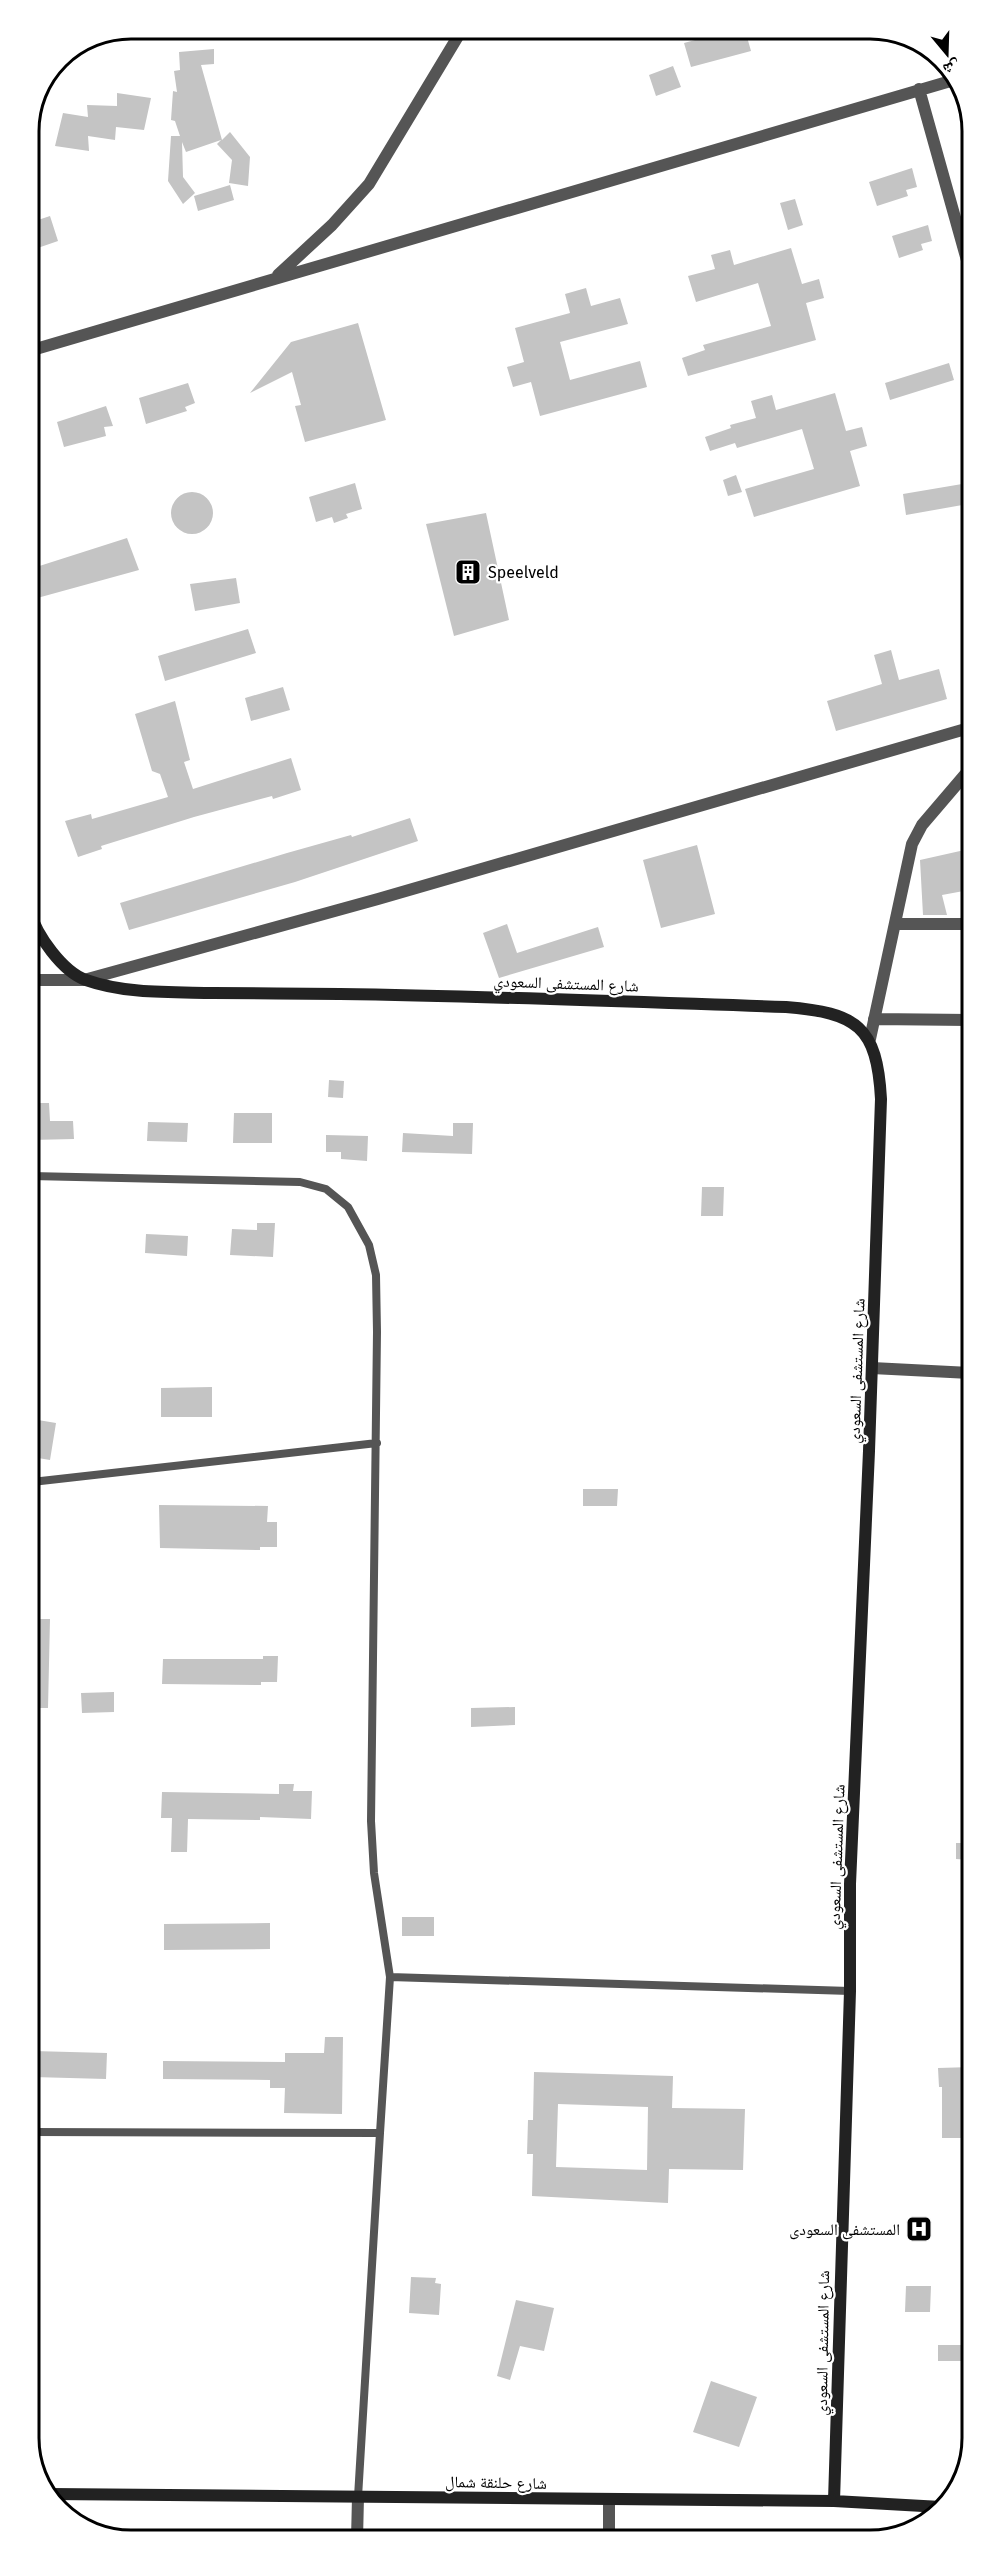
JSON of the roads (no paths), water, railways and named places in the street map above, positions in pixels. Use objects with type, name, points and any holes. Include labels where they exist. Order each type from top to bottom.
[{"type":"street","points":[[275,278],[332,225],[369,184],[456,39]]},
{"type":"street","points":[[39,348],[938,84]]},
{"type":"street","points":[[919,89],[962,243]]},
{"type":"street","points":[[39,980],[84,980],[378,899],[962,730]]},
{"type":"street","points":[[870,1039],[912,844],[922,825],[962,778]]},
{"type":"street","points":[[895,924],[962,924]]},
{"type":"street","points":[[39,932],[50,949],[84,980]]},
{"type":"street","name":"شارع المستشفى السعودي","points":[[84,980],[112,986],[182,992],[471,996],[786,1007],[817,1010],[837,1016],[855,1025],[870,1039],[880,1074],[881,1099],[850,1884],[850,1991],[834,2501]]},
{"type":"street","points":[[874,1019],[962,1020]]},
{"type":"street","points":[[872,1368],[962,1373]]},
{"type":"street","name":"شارع حلنقة شمال","points":[[59,2494],[834,2501],[931,2506]]},
{"type":"street","points":[[357,2530],[358,2497]]},
{"type":"street","points":[[609,2499],[609,2530]]},
{"type":"lane","points":[[39,1176],[300,1182],[326,1189],[348,1207],[369,1245],[376,1275],[377,1443],[371,1821],[374,1872],[390,1977],[358,2497]]},
{"type":"lane","points":[[39,1481],[377,1443]]},
{"type":"lane","points":[[390,1977],[850,1991]]},
{"type":"lane","points":[[39,2132],[380,2133]]},
{"type":"place","name":"Speelveld","points":[[468,572]]},
{"type":"place","name":"المستشفى السعودى","points":[[919,2229]]}]
